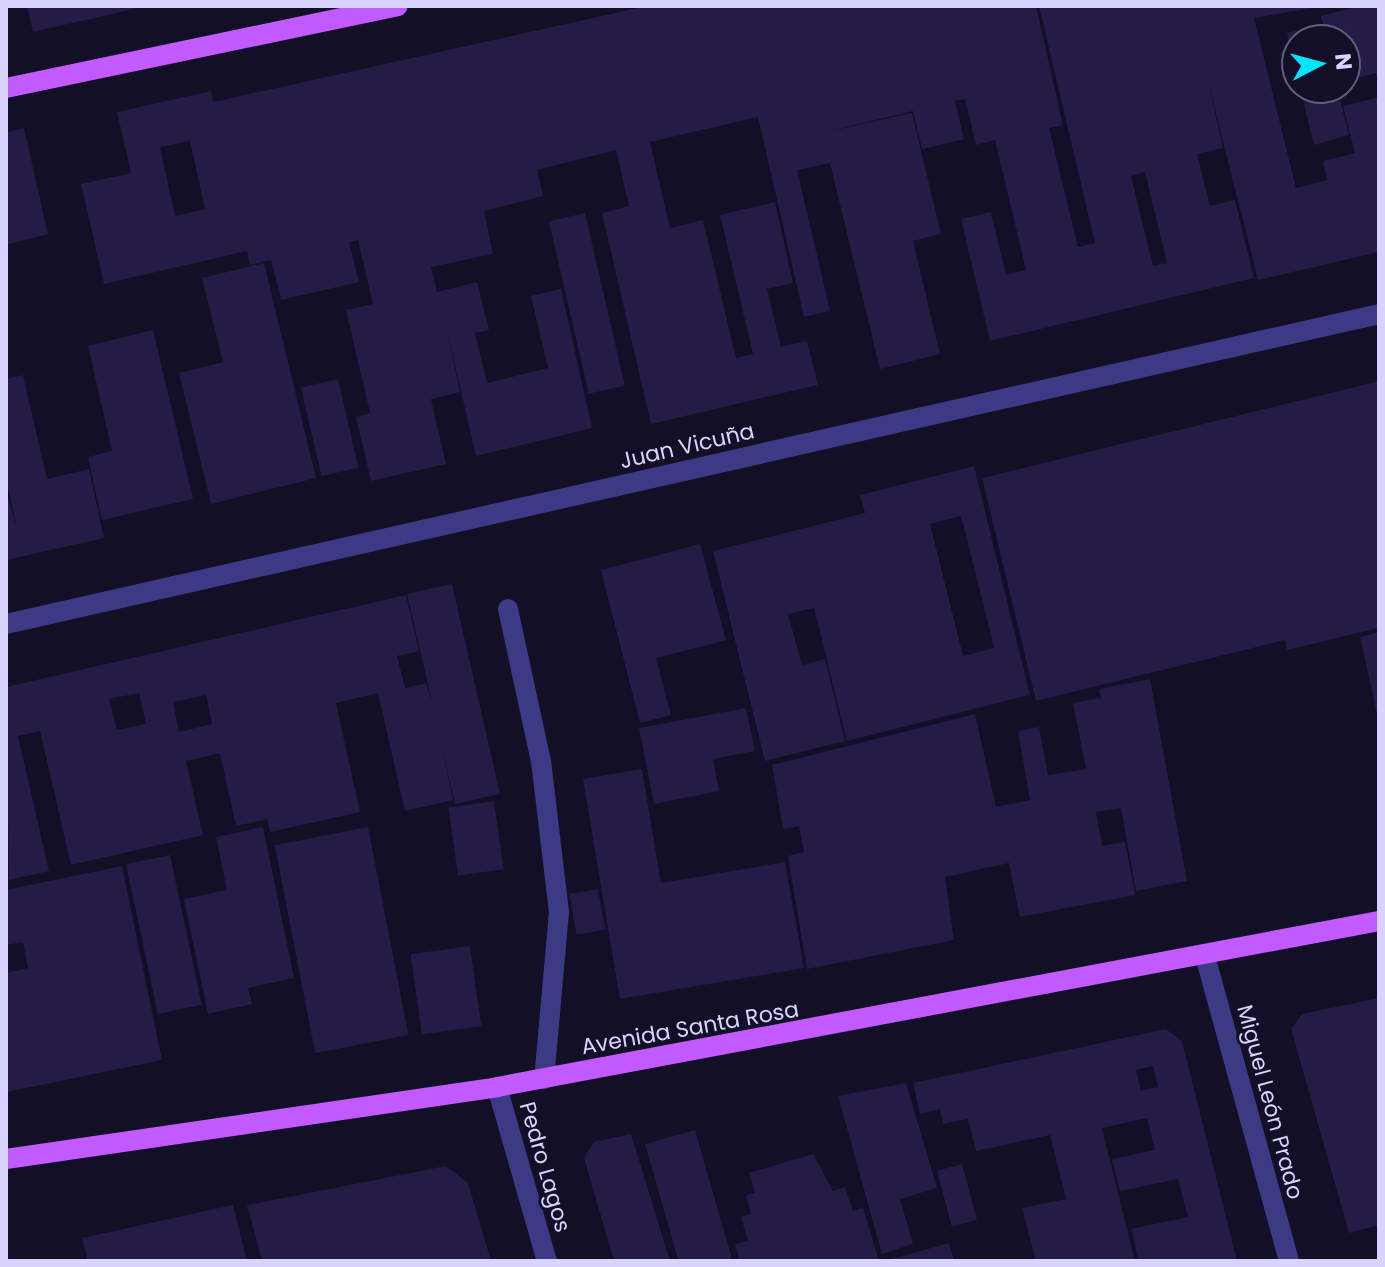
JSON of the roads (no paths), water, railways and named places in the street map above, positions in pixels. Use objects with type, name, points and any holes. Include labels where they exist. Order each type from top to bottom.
[{"type":"main road","points":[[6,88],[397,6]]},
{"type":"main road","name":"Avenida Santa Rosa","points":[[6,1159],[544,1079],[1379,921]]},
{"type":"street","name":"Juan Vicuña","points":[[6,624],[1379,314]]},
{"type":"street","points":[[508,609],[541,761],[559,912],[544,1079]]},
{"type":"street","name":"Miguel León Prado","points":[[1205,956],[1289,1261]]},
{"type":"street","name":"Pedro Lagos","points":[[497,1087],[547,1261]]}]
